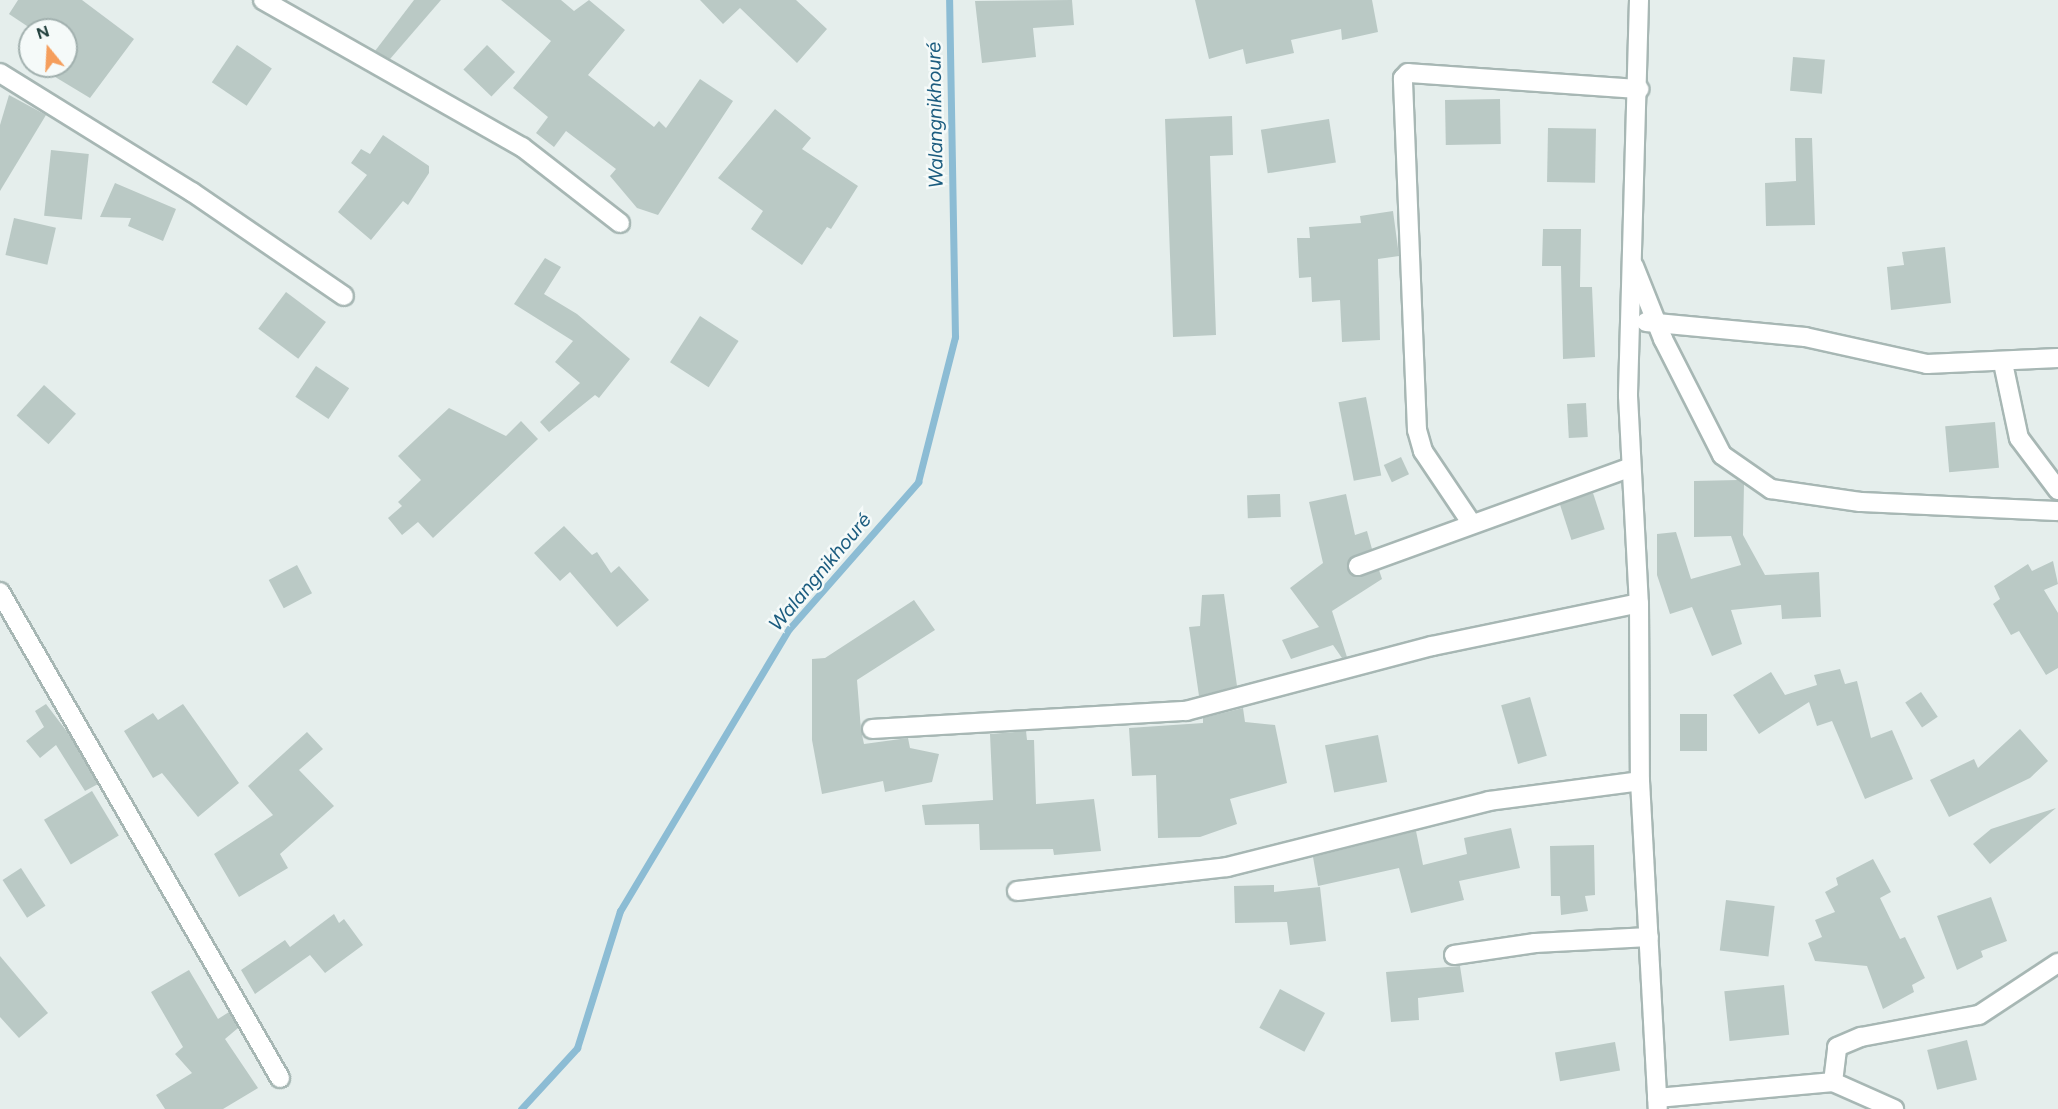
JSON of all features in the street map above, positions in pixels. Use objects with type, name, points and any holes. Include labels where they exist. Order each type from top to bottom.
[{"type":"street","points":[[263,0],[522,147],[620,223]]},
{"type":"street","points":[[1639,0],[1639,89],[1631,260],[1630,467],[1639,603],[1640,781],[1658,1103],[1833,1082],[1894,1109]]},
{"type":"street","points":[[0,73],[192,192],[344,296]]},
{"type":"street","points":[[1472,524],[1423,451],[1417,430],[1403,78],[1408,73],[1639,89]]},
{"type":"street","points":[[1631,260],[1656,321],[1722,455],[1771,489],[1860,502],[2058,510]]},
{"type":"street","points":[[1630,323],[1656,321],[1805,337],[1927,364],[2003,363],[2058,358]]},
{"type":"street","points":[[2003,363],[2019,438],[2058,490]]},
{"type":"street","points":[[1358,566],[1630,467]]},
{"type":"street","points":[[0,592],[280,1078]]},
{"type":"street","points":[[872,729],[1186,711],[1432,646],[1639,603]]},
{"type":"street","points":[[1017,891],[1227,867],[1489,801],[1640,781]]},
{"type":"street","points":[[1454,955],[1535,943],[1649,937]]},
{"type":"street","points":[[1833,1082],[1837,1047],[1861,1037],[1979,1016],[2058,963]]},
{"type":"building","points":[[18,0],[82,0],[134,39],[90,98],[57,78],[78,78],[78,18],[18,18],[18,20],[9,14]]},
{"type":"building","points":[[414,0],[441,0],[390,59],[375,51]]},
{"type":"building","points":[[501,0],[561,0],[574,11],[589,0],[625,30],[588,75],[654,127],[659,121],[666,128],[700,79],[733,101],[658,215],[637,208],[610,176],[616,169],[566,131],[554,147],[536,133],[548,117],[513,88],[551,41]]},
{"type":"building","points":[[700,0],[796,0],[827,29],[797,63],[740,8],[723,24]]},
{"type":"building","points":[[1072,0],[1074,25],[1033,28],[1036,57],[982,63],[975,1]]},
{"type":"building","points":[[1195,0],[1372,0],[1378,32],[1342,40],[1341,29],[1291,40],[1294,53],[1246,64],[1243,49],[1209,59]]},
{"type":"building","points":[[237,45],[272,68],[247,106],[212,82]]},
{"type":"building","points":[[487,45],[515,72],[491,97],[463,69]]},
{"type":"building","points":[[1793,57],[1825,60],[1822,94],[1790,91]]},
{"type":"building","points":[[9,95],[46,115],[0,191],[0,125]]},
{"type":"building","points":[[1500,99],[1501,144],[1446,145],[1445,100]]},
{"type":"building","points":[[775,109],[811,138],[802,149],[858,186],[831,229],[827,227],[802,265],[751,229],[763,211],[718,178]]},
{"type":"building","points":[[1232,116],[1233,155],[1210,156],[1216,335],[1173,337],[1165,119]]},
{"type":"building","points":[[1329,119],[1336,162],[1268,173],[1261,130]]},
{"type":"building","points":[[1548,128],[1596,129],[1595,183],[1547,182]]},
{"type":"building","points":[[383,135],[429,166],[429,173],[408,205],[403,201],[371,240],[338,212],[367,175],[351,163],[361,149],[370,154]]},
{"type":"building","points":[[1795,138],[1812,138],[1815,225],[1766,226],[1765,183],[1796,181]]},
{"type":"building","points":[[51,150],[89,154],[82,220],[44,216]]},
{"type":"building","points":[[115,183],[176,209],[163,241],[128,226],[131,218],[100,217]]},
{"type":"building","points":[[1393,211],[1399,256],[1378,259],[1380,340],[1342,342],[1340,300],[1312,302],[1311,277],[1299,278],[1297,238],[1310,238],[1309,227],[1361,223],[1360,216]]},
{"type":"building","points":[[14,218],[56,228],[47,265],[5,255]]},
{"type":"building","points":[[1543,229],[1581,229],[1580,287],[1592,287],[1595,357],[1563,359],[1561,266],[1542,266]]},
{"type":"building","points":[[1945,247],[1951,303],[1891,310],[1887,267],[1904,265],[1902,252]]},
{"type":"building","points":[[545,258],[561,267],[544,294],[577,314],[630,359],[599,398],[595,395],[549,432],[540,422],[580,383],[555,362],[573,341],[514,304]]},
{"type":"building","points":[[286,292],[326,322],[298,359],[258,329]]},
{"type":"building","points":[[700,316],[739,341],[709,387],[670,362]]},
{"type":"building","points":[[316,366],[349,388],[328,419],[295,397]]},
{"type":"building","points":[[44,385],[76,414],[49,444],[17,415]]},
{"type":"building","points":[[1366,397],[1381,476],[1354,481],[1339,402]]},
{"type":"building","points":[[1586,403],[1588,437],[1569,438],[1567,404]]},
{"type":"building","points":[[449,408],[506,436],[521,421],[538,439],[433,538],[418,522],[402,535],[388,518],[402,506],[398,502],[421,480],[398,456]]},
{"type":"building","points":[[1995,422],[1999,468],[1949,472],[1945,426]]},
{"type":"building","points":[[1401,457],[1409,474],[1392,482],[1384,465]]},
{"type":"building","points":[[1738,480],[1744,484],[1743,535],[1765,575],[1819,572],[1821,617],[1782,619],[1781,605],[1731,610],[1742,644],[1712,656],[1692,607],[1670,614],[1657,575],[1657,534],[1676,532],[1691,579],[1741,565],[1731,536],[1694,537],[1694,481]]},
{"type":"building","points":[[1593,493],[1605,529],[1571,540],[1560,504]]},
{"type":"building","points":[[1280,494],[1281,517],[1248,518],[1247,495]]},
{"type":"building","points":[[1346,494],[1355,535],[1367,531],[1372,549],[1350,558],[1348,570],[1357,577],[1379,570],[1382,579],[1332,611],[1347,657],[1342,658],[1333,645],[1291,659],[1282,640],[1319,627],[1290,588],[1323,563],[1309,502]]},
{"type":"building","points":[[564,526],[592,555],[597,552],[611,573],[619,566],[649,600],[617,627],[570,572],[560,581],[534,553]]},
{"type":"building","points":[[2053,561],[2058,584],[2044,590],[2058,613],[2058,668],[2046,675],[2019,631],[2011,635],[1993,604],[2000,599],[1994,586],[2028,564],[2032,571]]},
{"type":"building","points":[[297,565],[312,593],[284,608],[269,580]]},
{"type":"building","points":[[1224,594],[1237,686],[1199,696],[1189,627],[1200,626],[1202,595]]},
{"type":"building","points":[[914,600],[935,630],[857,680],[861,730],[864,744],[908,738],[910,748],[939,754],[932,782],[885,792],[883,781],[822,794],[812,740],[812,659],[825,658]]},
{"type":"building","points":[[1840,669],[1845,684],[1857,681],[1871,738],[1892,730],[1913,779],[1865,799],[1832,721],[1817,726],[1809,702],[1759,734],[1733,695],[1771,672],[1785,695],[1817,685],[1814,675]]},
{"type":"building","points":[[1921,692],[1938,717],[1922,727],[1905,703]]},
{"type":"building","points":[[1530,697],[1547,756],[1518,764],[1501,705]]},
{"type":"building","points":[[46,704],[68,733],[98,784],[85,791],[56,745],[40,758],[26,741],[44,727],[35,711]]},
{"type":"building","points":[[183,704],[239,783],[198,817],[162,773],[153,778],[124,731],[153,713],[158,720]]},
{"type":"building","points":[[1243,708],[1245,722],[1275,725],[1287,783],[1230,799],[1237,824],[1200,837],[1158,838],[1156,775],[1132,776],[1129,728],[1203,723],[1203,718]]},
{"type":"building","points":[[1680,714],[1707,714],[1707,751],[1680,751]]},
{"type":"building","points":[[2020,729],[2048,761],[2030,778],[1949,817],[1930,780],[1974,759],[1978,768]]},
{"type":"building","points":[[1026,731],[1027,740],[1034,740],[1036,804],[1094,799],[1101,851],[1054,855],[1053,849],[980,850],[979,824],[925,825],[922,805],[993,800],[990,734]]},
{"type":"building","points":[[307,732],[323,749],[299,770],[334,806],[280,854],[288,868],[239,897],[214,854],[273,815],[248,786]]},
{"type":"building","points":[[1378,735],[1387,782],[1334,792],[1325,745]]},
{"type":"building","points":[[92,791],[119,836],[71,864],[44,820]]},
{"type":"building","points":[[2056,808],[1990,864],[1973,844],[1991,829]]},
{"type":"building","points":[[1511,828],[1520,868],[1459,881],[1464,900],[1411,913],[1399,868],[1318,886],[1313,857],[1416,831],[1423,865],[1467,854],[1464,838]]},
{"type":"building","points":[[1594,845],[1595,895],[1585,896],[1588,911],[1561,915],[1560,896],[1551,896],[1550,846]]},
{"type":"building","points":[[1873,859],[1891,892],[1880,898],[1900,939],[1905,937],[1925,978],[1912,985],[1914,992],[1883,1009],[1867,966],[1815,961],[1808,943],[1822,937],[1815,920],[1835,912],[1825,892],[1838,885],[1836,878]]},
{"type":"building","points":[[21,868],[46,906],[27,918],[3,880]]},
{"type":"building","points":[[1274,885],[1274,892],[1320,887],[1326,941],[1290,945],[1287,922],[1235,923],[1234,886]]},
{"type":"building","points":[[1991,897],[2007,941],[1981,951],[1983,957],[1957,970],[1937,916]]},
{"type":"building","points":[[1726,900],[1775,906],[1768,957],[1720,951]]},
{"type":"building","points":[[334,914],[339,923],[344,919],[363,945],[325,973],[310,955],[255,994],[241,970],[285,940],[290,947]]},
{"type":"building","points":[[0,956],[48,1013],[19,1038],[0,1017]]},
{"type":"building","points":[[1460,966],[1464,992],[1418,998],[1419,1020],[1391,1022],[1386,972]]},
{"type":"building","points":[[189,970],[218,1019],[229,1012],[238,1028],[225,1039],[258,1088],[223,1109],[165,1109],[156,1095],[192,1073],[175,1054],[183,1047],[151,992]]},
{"type":"building","points":[[1784,985],[1789,1035],[1730,1041],[1724,991]]},
{"type":"building","points":[[1280,989],[1325,1013],[1304,1052],[1259,1028]]},
{"type":"building","points":[[1967,1040],[1977,1080],[1937,1090],[1927,1050]]},
{"type":"building","points":[[1615,1042],[1620,1071],[1560,1081],[1555,1053]]},
{"type":"waterway","name":"Walangnikhouré","points":[[521,1109],[577,1048],[620,911],[789,629],[918,482],[955,337],[949,0]]}]
